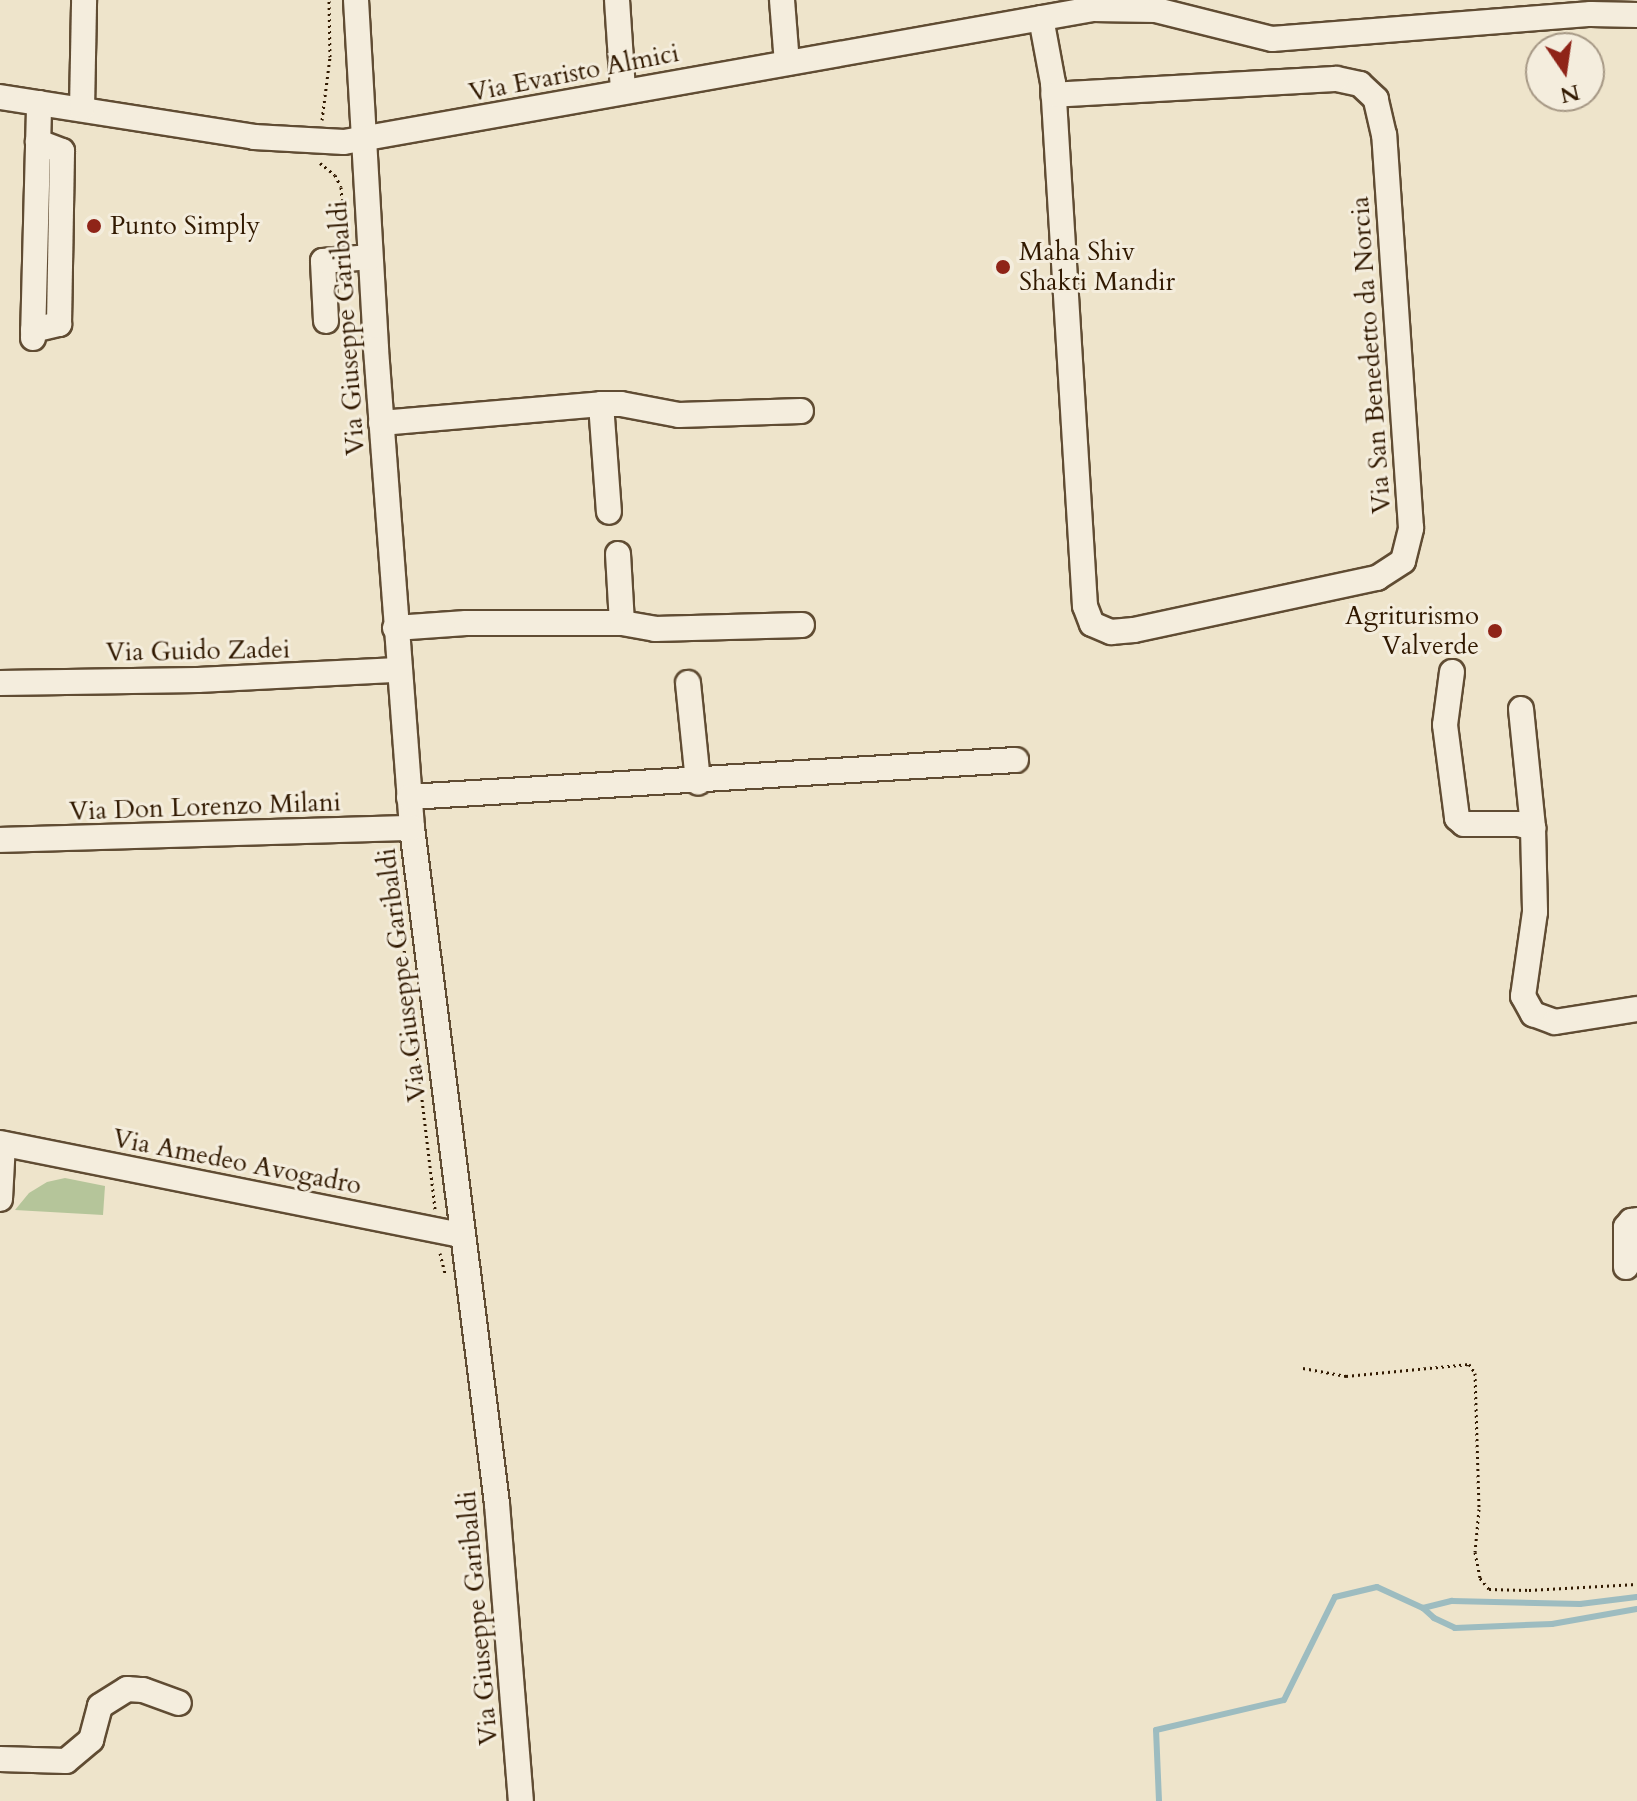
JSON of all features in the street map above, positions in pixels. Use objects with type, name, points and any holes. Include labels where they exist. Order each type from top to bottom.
[{"type":"street","points":[[82,109],[84,0]]},
{"type":"street","name":"Via Giuseppe Garibaldi","points":[[356,0],[381,423],[409,797],[497,1504],[521,1801]]},
{"type":"street","points":[[617,0],[623,91]]},
{"type":"street","points":[[782,0],[787,63]]},
{"type":"street","name":"Via Evaristo Almici","points":[[0,97],[254,137],[291,141],[364,140],[623,91],[1105,8],[1156,5],[1272,39],[1591,14],[1637,15]]},
{"type":"street","name":"Via San Benedetto da Norcia","points":[[1041,18],[1053,95],[1085,606],[1092,624],[1111,632],[1134,630],[1377,578],[1403,561],[1411,528],[1384,135],[1376,99],[1360,84],[1336,79],[1053,95]]},
{"type":"street","points":[[33,334],[39,103]]},
{"type":"street","points":[[326,321],[323,261],[370,257]]},
{"type":"street","points":[[601,404],[609,512]]},
{"type":"street","points":[[381,423],[601,404],[621,404],[679,415],[801,411]]},
{"type":"street","points":[[618,554],[622,623]]},
{"type":"street","points":[[395,628],[466,623],[622,623],[655,629],[802,625]]},
{"type":"street","name":"Via Guido Zadei","points":[[0,683],[212,680],[398,670]]},
{"type":"street","points":[[1452,672],[1445,725],[1457,818],[1464,824],[1518,824],[1533,828]]},
{"type":"street","points":[[688,683],[698,782]]},
{"type":"street","points":[[1521,709],[1533,828],[1535,912],[1523,996],[1533,1014],[1555,1022],[1637,1009]]},
{"type":"street","points":[[409,797],[698,782],[1016,760]]},
{"type":"street","name":"Via Don Lorenzo Milani","points":[[0,840],[412,828]]},
{"type":"street","points":[[0,1199],[1,1144]]},
{"type":"street","name":"Via Amedeo Avogadro","points":[[1,1144],[462,1235]]},
{"type":"street","points":[[1626,1267],[1626,1227],[1637,1220]]},
{"type":"street","points":[[0,1759],[84,1764],[100,1706],[112,1695],[127,1689],[143,1690],[179,1703]]},
{"type":"path","points":[[1303,1368],[1346,1376],[1469,1364],[1475,1373],[1479,1509],[1475,1552],[1480,1578],[1489,1589],[1637,1584]]},
{"type":"green space","points":[[65,1178],[105,1186],[103,1215],[15,1210],[29,1193],[47,1182]]},
{"type":"waterway","points":[[1159,1801],[1156,1730],[1284,1700],[1335,1597],[1377,1587],[1423,1608],[1452,1601],[1580,1604],[1637,1597]]},
{"type":"waterway","points":[[1423,1608],[1434,1618],[1455,1628],[1552,1624],[1637,1609]]},
{"type":"place","name":"Punto Simply","points":[[94,226]]},
{"type":"place","name":"Maha Shiv Shakti Mandir","points":[[1003,267]]},
{"type":"place","name":"Agriturismo Valverde","points":[[1495,631]]}]
